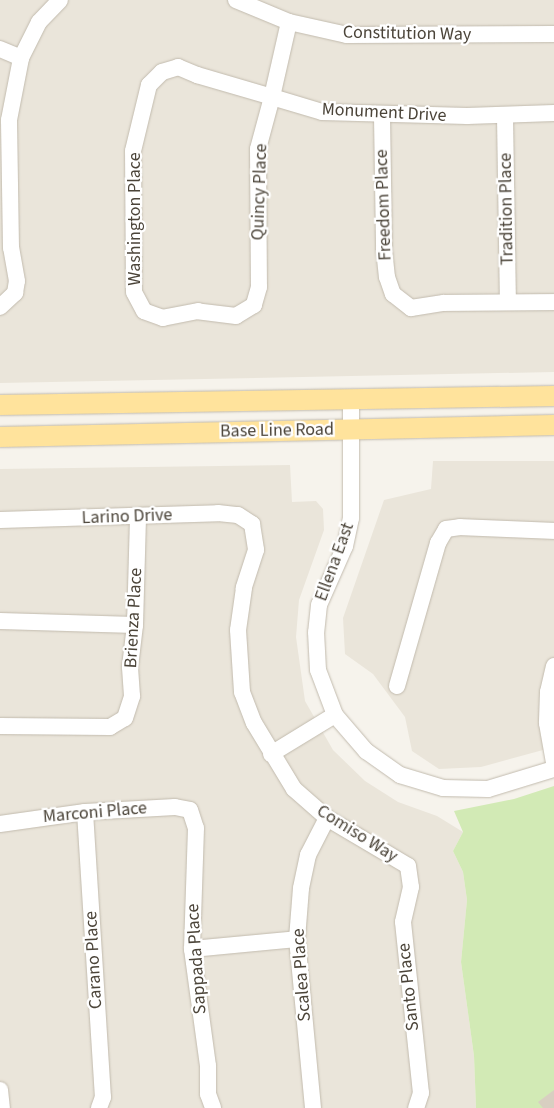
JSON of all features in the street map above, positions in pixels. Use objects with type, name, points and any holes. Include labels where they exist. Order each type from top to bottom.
[{"type":"main road","name":"Base Line Road","points":[[0,405],[554,396]]},
{"type":"main road","name":"Base Line Road","points":[[0,437],[554,425]]},
{"type":"street","points":[[4,305],[15,293],[17,280],[11,248],[5,177],[9,120],[21,58],[39,22],[60,0]]},
{"type":"street","name":"Constitution Way","points":[[236,0],[289,22],[347,35],[554,34]]},
{"type":"street","name":"Quincy Place","points":[[254,305],[260,287],[258,149],[289,22]]},
{"type":"street","points":[[0,49],[21,58]]},
{"type":"street","name":"Monument Drive","points":[[162,72],[178,68],[322,112],[382,116],[505,116],[554,113]]},
{"type":"street","name":"Washington Place","points":[[162,72],[149,85],[133,151],[134,292],[144,311],[163,318],[198,311],[236,316],[254,305]]},
{"type":"street","name":"Freedom Place","points":[[382,116],[384,249],[387,277],[393,294],[411,308],[444,303],[508,301]]},
{"type":"street","name":"Tradition Place","points":[[505,116],[508,301]]},
{"type":"street","points":[[508,301],[554,302]]},
{"type":"street","name":"Ellena East","points":[[351,399],[351,518],[344,546],[319,605],[316,632],[318,670],[335,715],[366,751],[400,775],[443,788],[488,789],[554,769]]},
{"type":"street","name":"Larino Drive","points":[[0,520],[218,514],[238,515],[252,524]]},
{"type":"street","name":"Brienza Place","points":[[0,726],[110,727],[125,718],[132,696],[130,667],[135,625],[138,517]]},
{"type":"street","name":"Comiso Way","points":[[252,524],[256,550],[244,588],[238,630],[242,692],[271,754],[294,789],[327,818],[408,866]]},
{"type":"street","points":[[397,686],[438,543],[446,529],[460,527],[554,531]]},
{"type":"street","points":[[0,621],[135,625]]},
{"type":"street","points":[[554,666],[548,692],[547,723],[554,761]]},
{"type":"street","points":[[271,754],[335,715]]},
{"type":"street","name":"Marconi Place","points":[[0,824],[85,812],[175,806],[190,810]]},
{"type":"street","name":"Sappada Place","points":[[190,810],[196,828],[192,949],[208,1066],[208,1094],[213,1108]]},
{"type":"street","name":"Carano Place","points":[[85,812],[103,1097],[99,1108]]},
{"type":"street","name":"Scalea Place","points":[[313,1108],[297,939],[301,888],[308,855],[327,818]]},
{"type":"street","name":"Santo Place","points":[[408,866],[411,887],[403,922],[421,1093],[416,1108]]},
{"type":"street","points":[[192,949],[297,939]]},
{"type":"street","points":[[0,1090],[2,1108]]},
{"type":"shaded area","points":[[0,0],[554,0],[554,372],[0,383]]},
{"type":"shaded area","points":[[433,461],[554,461],[554,747],[481,767],[439,769],[412,751],[405,717],[373,674],[345,654],[343,618],[384,500],[431,489]]},
{"type":"shaded area","points":[[290,465],[292,502],[316,501],[323,509],[324,530],[299,600],[296,637],[305,701],[333,750],[365,781],[398,802],[437,816],[463,832],[453,851],[463,872],[467,900],[461,962],[474,1056],[476,1108],[0,1108],[0,469]]},
{"type":"green space","points":[[554,786],[554,1108],[476,1108],[474,1056],[461,962],[467,900],[463,872],[453,851],[463,832],[454,811],[514,799]]},
{"type":"building","points":[[554,1090],[554,1108],[543,1108],[538,1102]]}]
